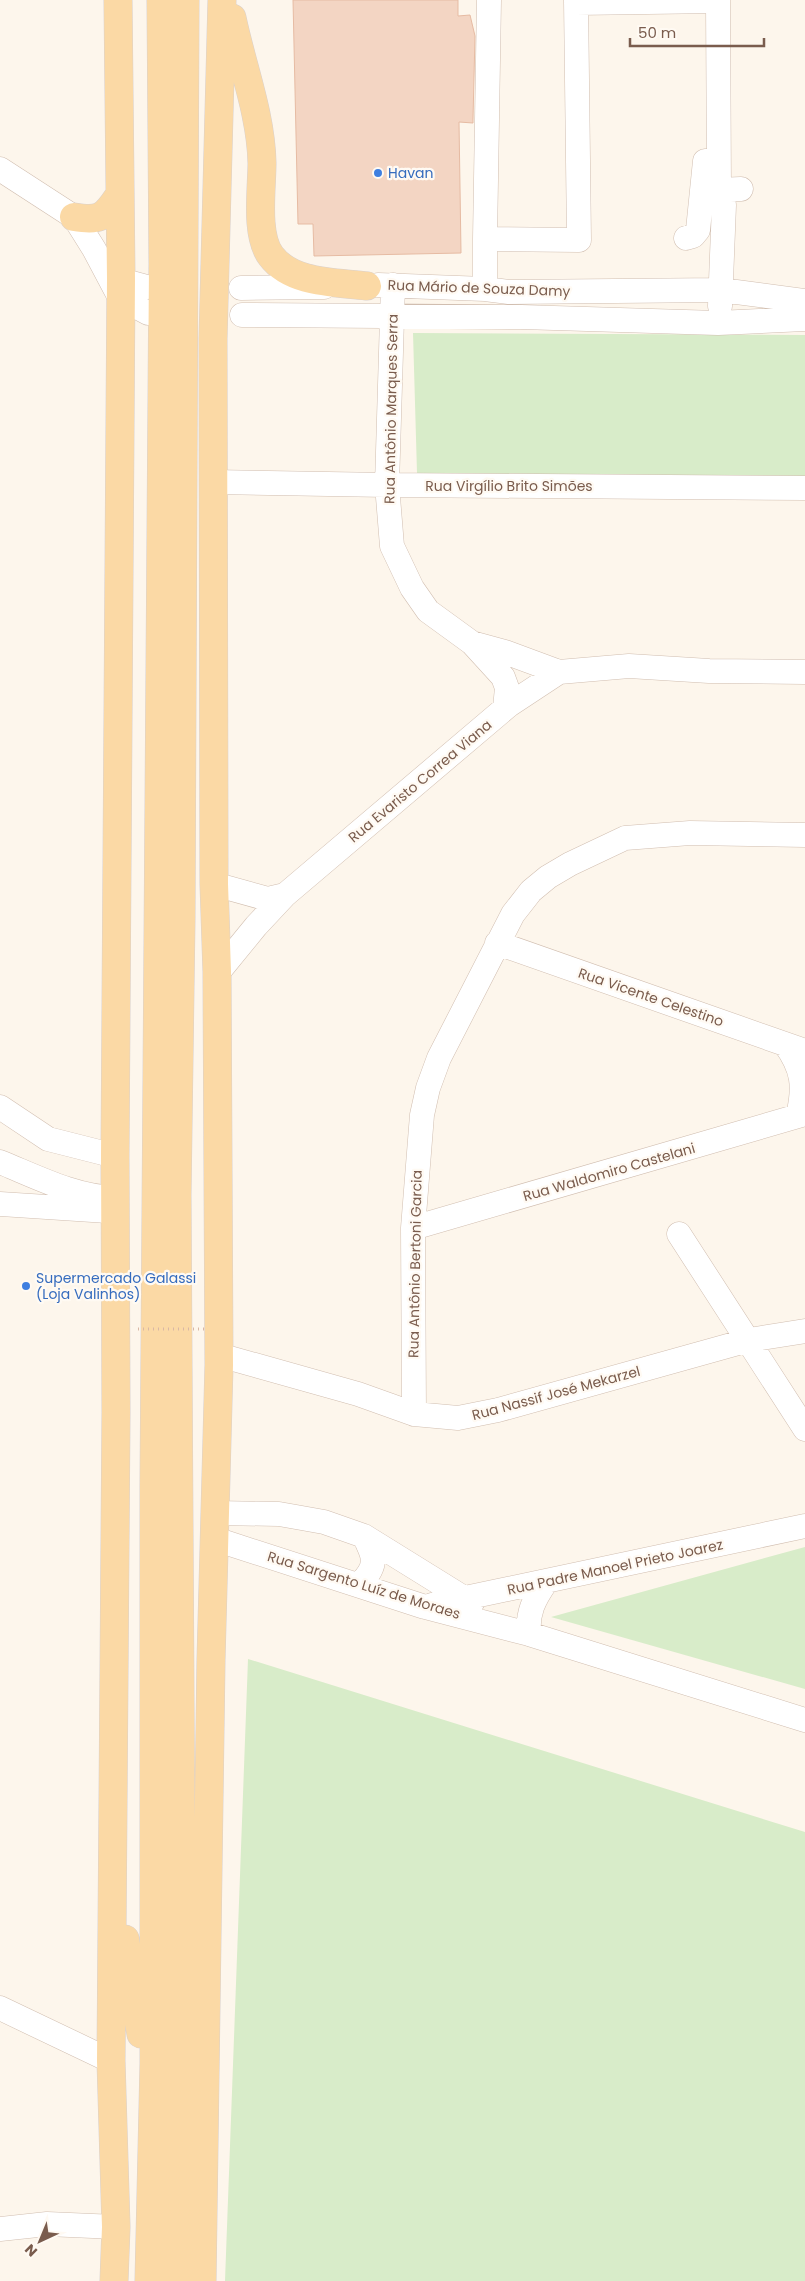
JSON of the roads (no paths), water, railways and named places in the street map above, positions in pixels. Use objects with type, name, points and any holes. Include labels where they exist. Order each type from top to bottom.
[{"type":"main road","points":[[114,2281],[116,2227],[111,2061],[116,1422],[118,0]]},
{"type":"main road","points":[[148,2281],[154,2064],[154,1478],[163,264],[161,0]]},
{"type":"main road","points":[[175,2281],[182,2033],[177,1195],[185,0]]},
{"type":"main road","points":[[185,202],[200,0]]},
{"type":"main road","points":[[202,2281],[211,1680],[219,1355],[214,884],[213,339],[222,0]]},
{"type":"main road","points":[[228,0],[249,86],[260,144],[261,210],[264,240],[271,256],[295,275],[366,286]]},
{"type":"main road","points":[[74,217],[88,220],[99,218],[108,213],[118,197]]},
{"type":"main road","points":[[113,1866],[145,2062],[152,2150]]},
{"type":"street","points":[[489,0],[484,289],[520,317]]},
{"type":"street","points":[[485,239],[578,240],[576,2],[718,0],[719,159],[730,190],[724,205],[718,323]]},
{"type":"street","points":[[686,238],[693,236],[698,230],[705,158],[719,159]]},
{"type":"street","points":[[0,169],[74,217],[117,285],[148,313]]},
{"type":"street","points":[[117,285],[147,287]]},
{"type":"street","name":"Rua Mário de Souza Damy","points":[[241,288],[393,285],[509,292],[721,290],[805,301]]},
{"type":"street","name":"Rua Antônio Marques Serra","points":[[393,285],[387,485],[392,546],[404,574],[428,611],[472,643],[505,652],[559,672],[629,666],[803,676]]},
{"type":"street","name":"Rua Mário de Souza Damy","points":[[242,314],[520,317],[718,323],[805,318]]},
{"type":"street","name":"Rua Virgílio Brito Simões","points":[[213,482],[805,488]]},
{"type":"street","points":[[472,643],[503,677],[507,688],[505,708]]},
{"type":"street","name":"Rua Evaristo Correa Viana","points":[[216,975],[256,926],[285,895],[505,708],[559,672]]},
{"type":"street","name":"Rua Antônio Bertoni Garcia","points":[[414,1414],[413,1228],[418,1148],[428,1088],[438,1058],[513,914],[531,891],[570,864],[625,838],[690,833],[805,835]]},
{"type":"street","points":[[214,884],[268,899],[285,895]]},
{"type":"street","name":"Rua Vicente Celestino","points":[[497,943],[795,1047]]},
{"type":"street","points":[[795,1047],[798,1062],[804,1074],[802,1115]]},
{"type":"street","points":[[0,1107],[48,1139],[116,1156]]},
{"type":"street","name":"Rua Waldomiro Castelani","points":[[413,1228],[802,1115]]},
{"type":"street","points":[[0,1162],[70,1190],[116,1205]]},
{"type":"street","points":[[0,1204],[116,1205]]},
{"type":"street","points":[[679,1234],[805,1429]]},
{"type":"street","name":"Rua Nassif José Mekarzel","points":[[219,1355],[358,1394],[414,1414],[458,1418],[498,1410],[749,1340],[805,1331]]},
{"type":"street","points":[[253,1550],[250,1532],[255,1525],[261,1520],[279,1514]]},
{"type":"street","name":"Rua Sargento Luíz de Moraes","points":[[216,1526],[279,1514],[324,1522],[364,1536],[521,1631]]},
{"type":"street","name":"Rua Sargento Luíz de Moraes","points":[[216,1526],[253,1550],[425,1606],[521,1631],[805,1720]]},
{"type":"street","name":"Rua Padre Manoel Prieto Joarez","points":[[425,1606],[466,1599],[805,1526]]},
{"type":"street","points":[[360,1584],[369,1575],[374,1562],[373,1553],[364,1536]]},
{"type":"street","points":[[521,1631],[533,1603],[546,1582]]},
{"type":"street","points":[[0,2008],[111,2061]]},
{"type":"street","points":[[0,2229],[47,2224],[116,2227]]},
{"type":"place","name":"Havan","points":[[378,173]]},
{"type":"place","name":"Supermercado Galassi (Loja Valinhos)","points":[[26,1286]]}]
